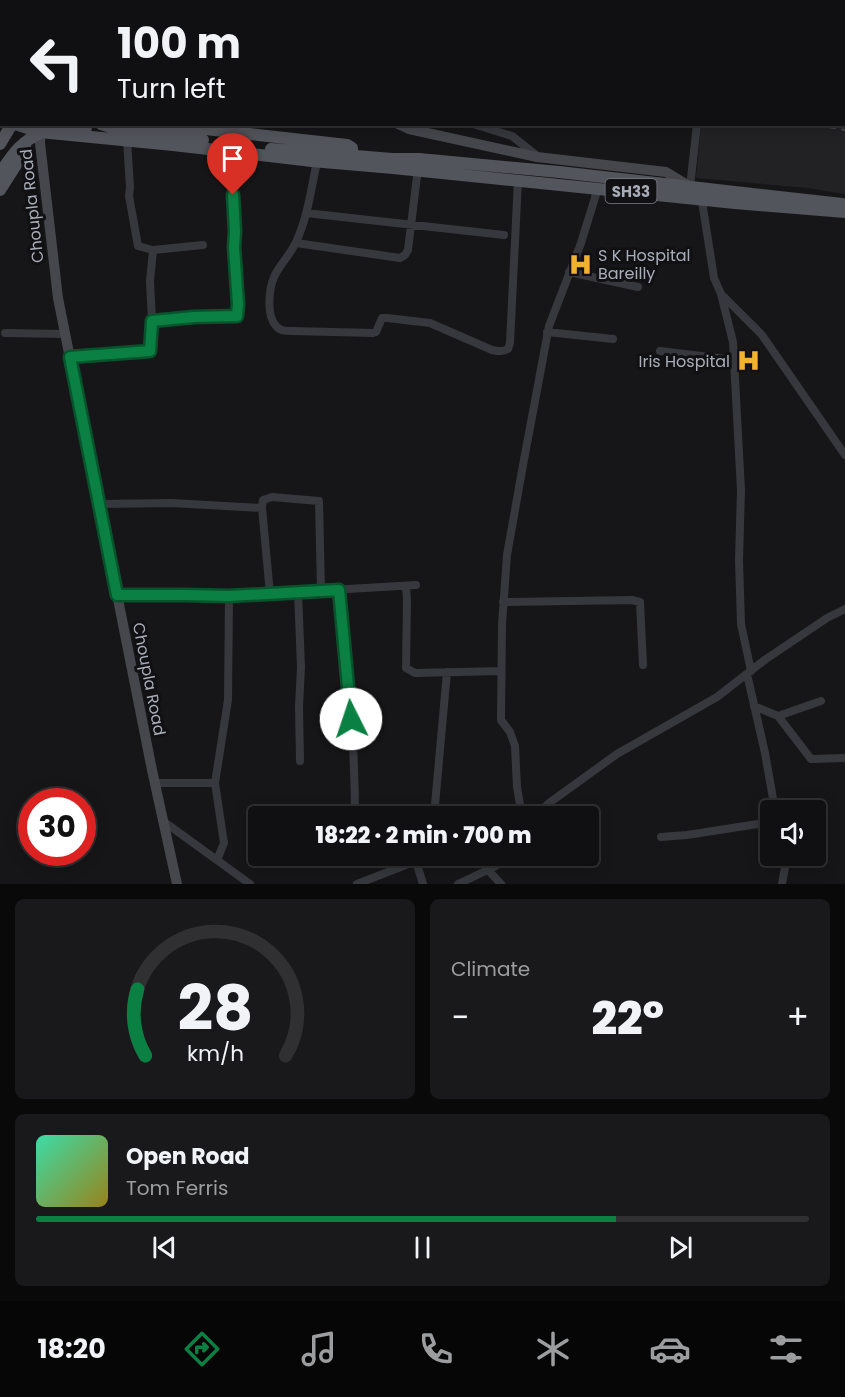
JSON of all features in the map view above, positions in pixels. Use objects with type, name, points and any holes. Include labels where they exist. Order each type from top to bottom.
[{"type":"main road","points":[[0,144],[12,126]]},
{"type":"main road","points":[[0,173],[17,149],[30,137],[61,126]]},
{"type":"main road","points":[[72,126],[236,149],[695,192]]},
{"type":"main road","points":[[107,126],[261,148],[351,155]]},
{"type":"main road","points":[[174,126],[419,165]]},
{"type":"main road","points":[[402,126],[537,157],[666,172],[695,192]]},
{"type":"main road","points":[[0,190],[40,128],[317,162],[351,155]]},
{"type":"main road","name":"Choupla Road","points":[[40,128],[58,298],[177,884]]},
{"type":"main road","name":"SH33","points":[[419,165],[518,180],[598,188],[695,192],[845,204]]},
{"type":"main road","name":"SH33","points":[[419,165],[559,172],[845,212]]},
{"type":"street","points":[[480,126],[512,136],[559,172]]},
{"type":"street","points":[[697,126],[695,192],[714,278],[721,294],[733,342],[741,490],[741,624],[754,706],[773,800]]},
{"type":"street","points":[[127,140],[129,196],[138,246],[153,250],[203,245]]},
{"type":"street","points":[[152,321],[237,316],[233,195],[236,152]]},
{"type":"street","points":[[317,162],[306,213],[296,243],[275,274],[272,284],[270,306],[273,321],[277,328],[284,331],[373,333],[376,332],[382,318],[387,318],[430,324],[492,350],[508,349],[518,180]]},
{"type":"street","points":[[296,243],[400,258],[405,255],[408,250],[419,165]]},
{"type":"street","points":[[520,806],[515,746],[510,732],[501,720],[503,602],[507,555],[547,332],[598,188]]},
{"type":"street","points":[[306,213],[504,235]]},
{"type":"street","points":[[70,357],[150,351],[152,321],[150,281],[153,250]]},
{"type":"street","points":[[569,272],[638,287]]},
{"type":"street","points":[[721,294],[762,335],[845,455]]},
{"type":"street","points":[[547,332],[613,339]]},
{"type":"street","points":[[5,333],[65,334]]},
{"type":"street","points":[[660,351],[734,360]]},
{"type":"street","points":[[270,594],[262,508],[263,500],[273,496],[319,501],[321,591]]},
{"type":"street","points":[[99,504],[172,503],[262,508]]},
{"type":"street","points":[[117,595],[229,596],[416,585]]},
{"type":"street","points":[[406,586],[406,668],[415,673],[501,671]]},
{"type":"street","points":[[339,590],[350,698],[355,806]]},
{"type":"street","points":[[298,592],[301,667],[300,760]]},
{"type":"street","points":[[217,860],[224,843],[215,783],[228,700],[229,596]]},
{"type":"street","points":[[503,602],[632,600],[640,602],[643,665]]},
{"type":"street","points":[[546,806],[617,754],[717,697],[766,659],[845,609]]},
{"type":"street","points":[[435,806],[447,672]]},
{"type":"street","points":[[778,716],[821,701]]},
{"type":"street","points":[[754,706],[778,716],[811,759],[845,758]]},
{"type":"street","points":[[155,783],[215,783]]},
{"type":"street","points":[[163,821],[250,884]]},
{"type":"street","points":[[661,837],[687,836],[760,824]]},
{"type":"street","points":[[357,884],[403,866]]},
{"type":"street","points":[[418,866],[423,884]]},
{"type":"street","points":[[458,884],[496,866]]},
{"type":"street","points":[[782,884],[785,866]]},
{"type":"street","points":[[488,870],[501,884]]},
{"type":"shaded area","points":[[701,126],[845,126],[845,194],[808,188],[696,178]]},
{"type":"railway","points":[[824,126],[845,130]]},
{"type":"place","name":"S K Hospital Bareilly","points":[[580,264]]},
{"type":"place","name":"Iris Hospital","points":[[748,361]]},
{"type":"route","points":[[233,195],[237,316],[152,321],[150,351],[70,357],[117,595],[229,596],[339,590],[351,719]]}]
